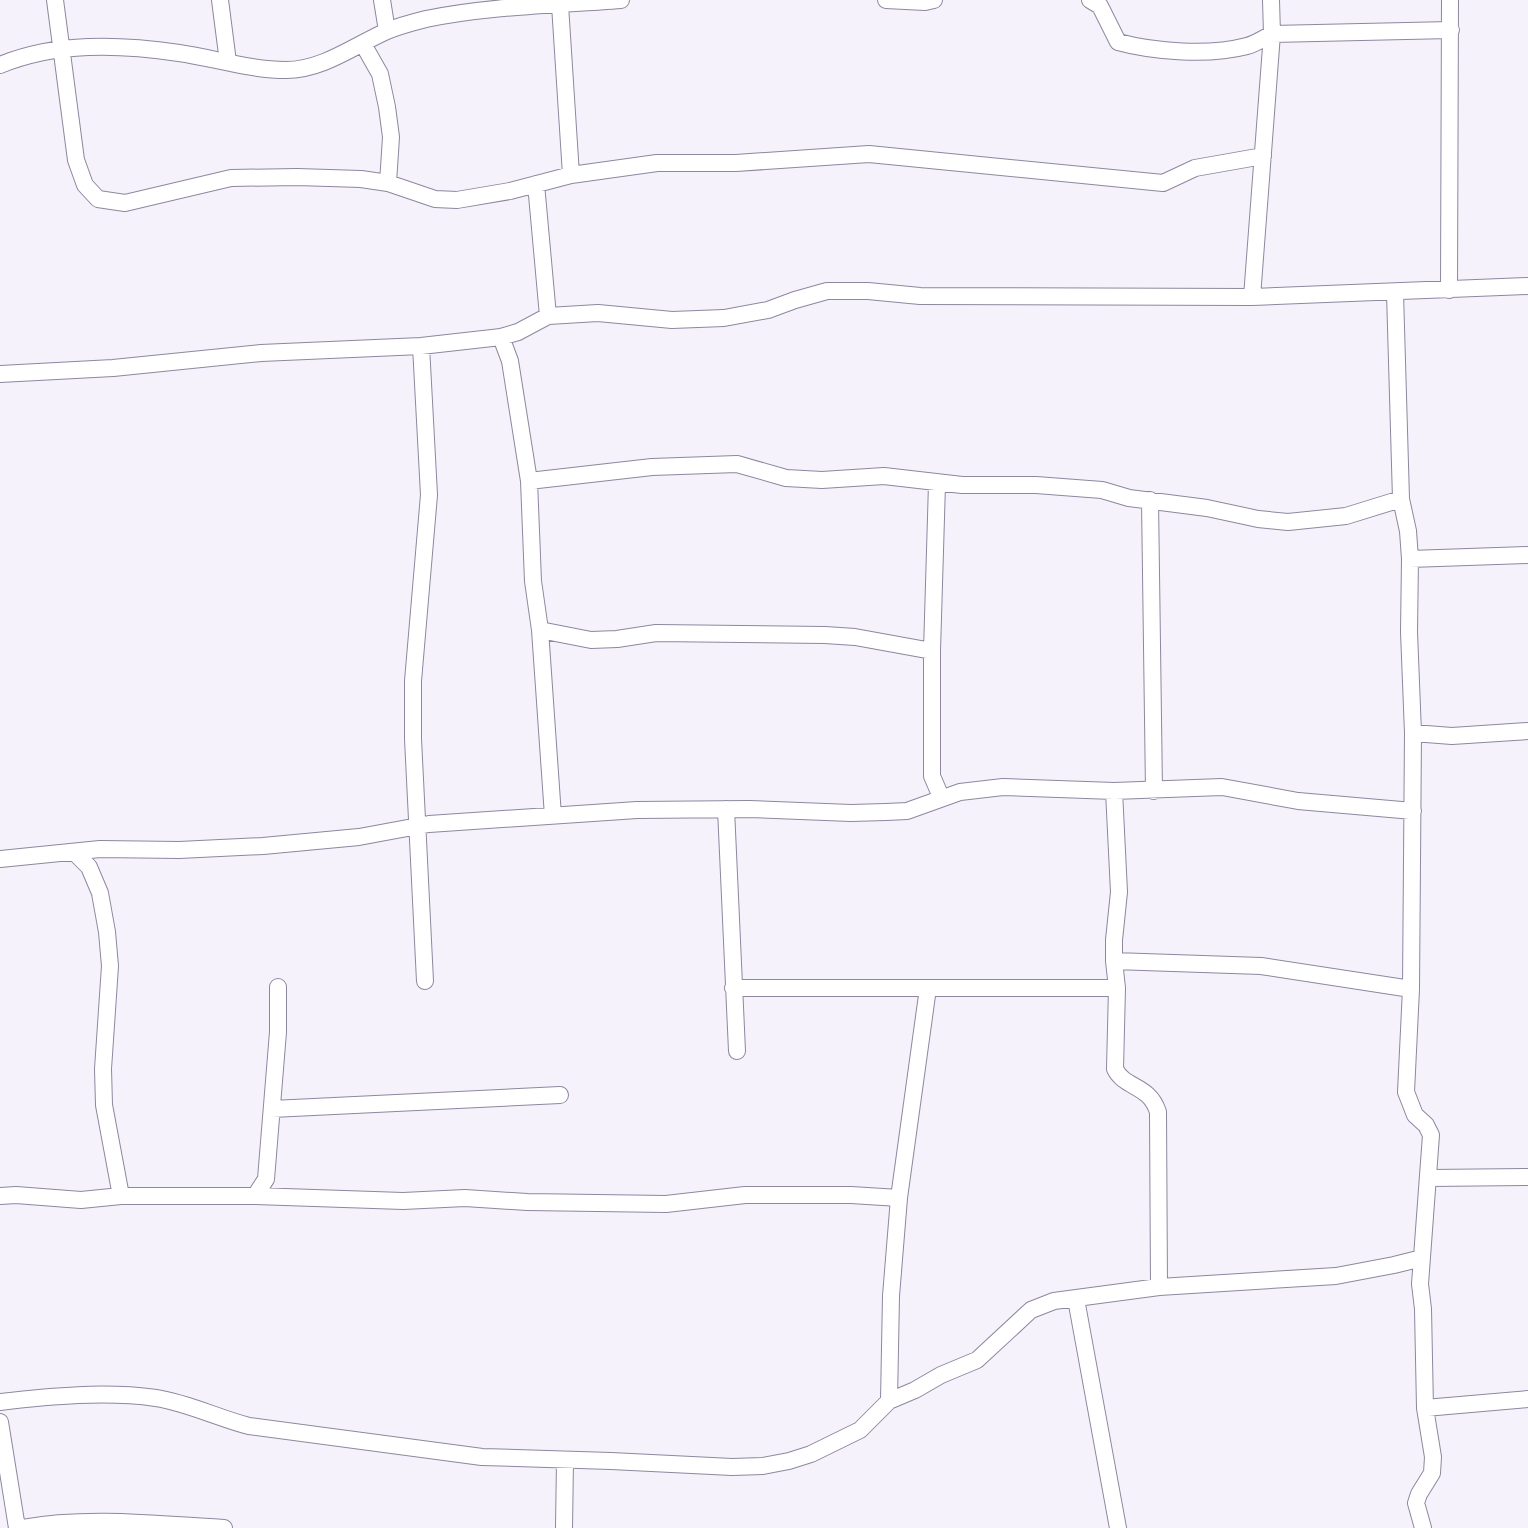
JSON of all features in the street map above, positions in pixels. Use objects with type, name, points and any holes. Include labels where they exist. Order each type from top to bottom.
[{"type":"street","points":[[55,0],[76,160],[85,185],[98,199],[125,203],[231,178],[361,179],[388,183],[435,199],[457,200],[510,191],[570,175],[657,164],[736,163],[869,154],[1163,183],[1195,168],[1263,156]]},
{"type":"street","points":[[220,0],[228,62]]},
{"type":"street","points":[[382,0],[387,31]]},
{"type":"street","points":[[0,65],[62,48],[112,47],[178,52],[287,70],[320,64],[387,31],[426,20],[491,10],[613,0]]},
{"type":"street","points":[[886,0],[925,2],[934,0]]},
{"type":"street","points":[[1090,0],[1100,6],[1118,42],[1135,47],[1219,51],[1249,46],[1272,34],[1451,30]]},
{"type":"street","points":[[1252,297],[1272,34],[1271,0]]},
{"type":"street","points":[[1449,290],[1450,0]]},
{"type":"street","points":[[560,4],[570,175]]},
{"type":"street","points":[[363,44],[380,74],[387,107],[390,137],[388,183]]},
{"type":"street","points":[[536,184],[548,316]]},
{"type":"street","points":[[0,374],[113,368],[261,353],[421,346],[501,337],[518,332],[548,316],[598,313],[672,320],[724,318],[768,310],[827,291],[868,291],[920,296],[1252,297],[1528,286]]},
{"type":"street","points":[[1395,293],[1401,499],[1408,531],[1410,559],[1409,632],[1413,733],[1411,989],[1406,1092],[1415,1114],[1426,1125],[1431,1135],[1420,1284],[1423,1309],[1425,1408],[1433,1457],[1432,1473],[1416,1503],[1423,1528]]},
{"type":"street","points":[[501,337],[510,361],[530,481],[533,581],[540,630],[553,816]]},
{"type":"street","points":[[421,346],[429,495],[413,681],[413,739],[425,981]]},
{"type":"street","points":[[530,481],[652,467],[737,464],[786,478],[822,480],[884,476],[937,484],[1102,490],[1129,498],[1288,522],[1346,516],[1401,499]]},
{"type":"street","points":[[937,484],[932,651],[932,776],[941,797]]},
{"type":"street","points":[[1150,500],[1154,791]]},
{"type":"street","points":[[1410,559],[1528,555]]},
{"type":"street","points":[[540,630],[591,640],[656,633],[825,635],[855,637],[932,651]]},
{"type":"street","points":[[1413,733],[1452,736],[1528,731]]},
{"type":"street","points":[[0,859],[100,849],[179,850],[262,846],[360,837],[418,826],[637,810],[763,809],[851,813],[907,811],[960,792],[1004,788],[1154,791],[1222,787],[1298,801],[1413,811]]},
{"type":"street","points":[[1114,791],[1119,892],[1114,940],[1118,988],[1115,1069],[1119,1077],[1145,1091],[1155,1103],[1158,1112],[1159,1287]]},
{"type":"street","points":[[726,809],[737,1051]]},
{"type":"street","points":[[75,853],[89,867],[100,893],[107,932],[110,966],[103,1069],[104,1105],[121,1196]]},
{"type":"street","points":[[1114,961],[1261,966],[1411,989]]},
{"type":"street","points":[[255,1197],[266,1179],[278,1032],[278,987]]},
{"type":"street","points":[[734,988],[1118,988]]},
{"type":"street","points":[[889,1401],[891,1296],[899,1198],[928,988]]},
{"type":"street","points":[[272,1109],[560,1095]]},
{"type":"street","points":[[1429,1178],[1528,1177]]},
{"type":"street","points":[[0,1196],[81,1200],[121,1196],[403,1201],[465,1198],[527,1202],[666,1204],[756,1195],[851,1195],[899,1198]]},
{"type":"street","points":[[0,1402],[107,1395],[157,1398],[193,1407],[221,1419],[249,1426],[482,1457],[732,1467],[763,1466],[811,1454],[860,1430],[889,1401],[915,1390],[940,1375],[977,1360],[1031,1310],[1054,1301],[1159,1287],[1336,1276],[1422,1258]]},
{"type":"street","points":[[1076,1299],[1118,1528]]},
{"type":"street","points":[[1425,1408],[1528,1399]]},
{"type":"street","points":[[0,1422],[19,1528],[52,1522],[114,1521],[224,1528]]},
{"type":"street","points":[[564,1528],[566,1461]]}]
